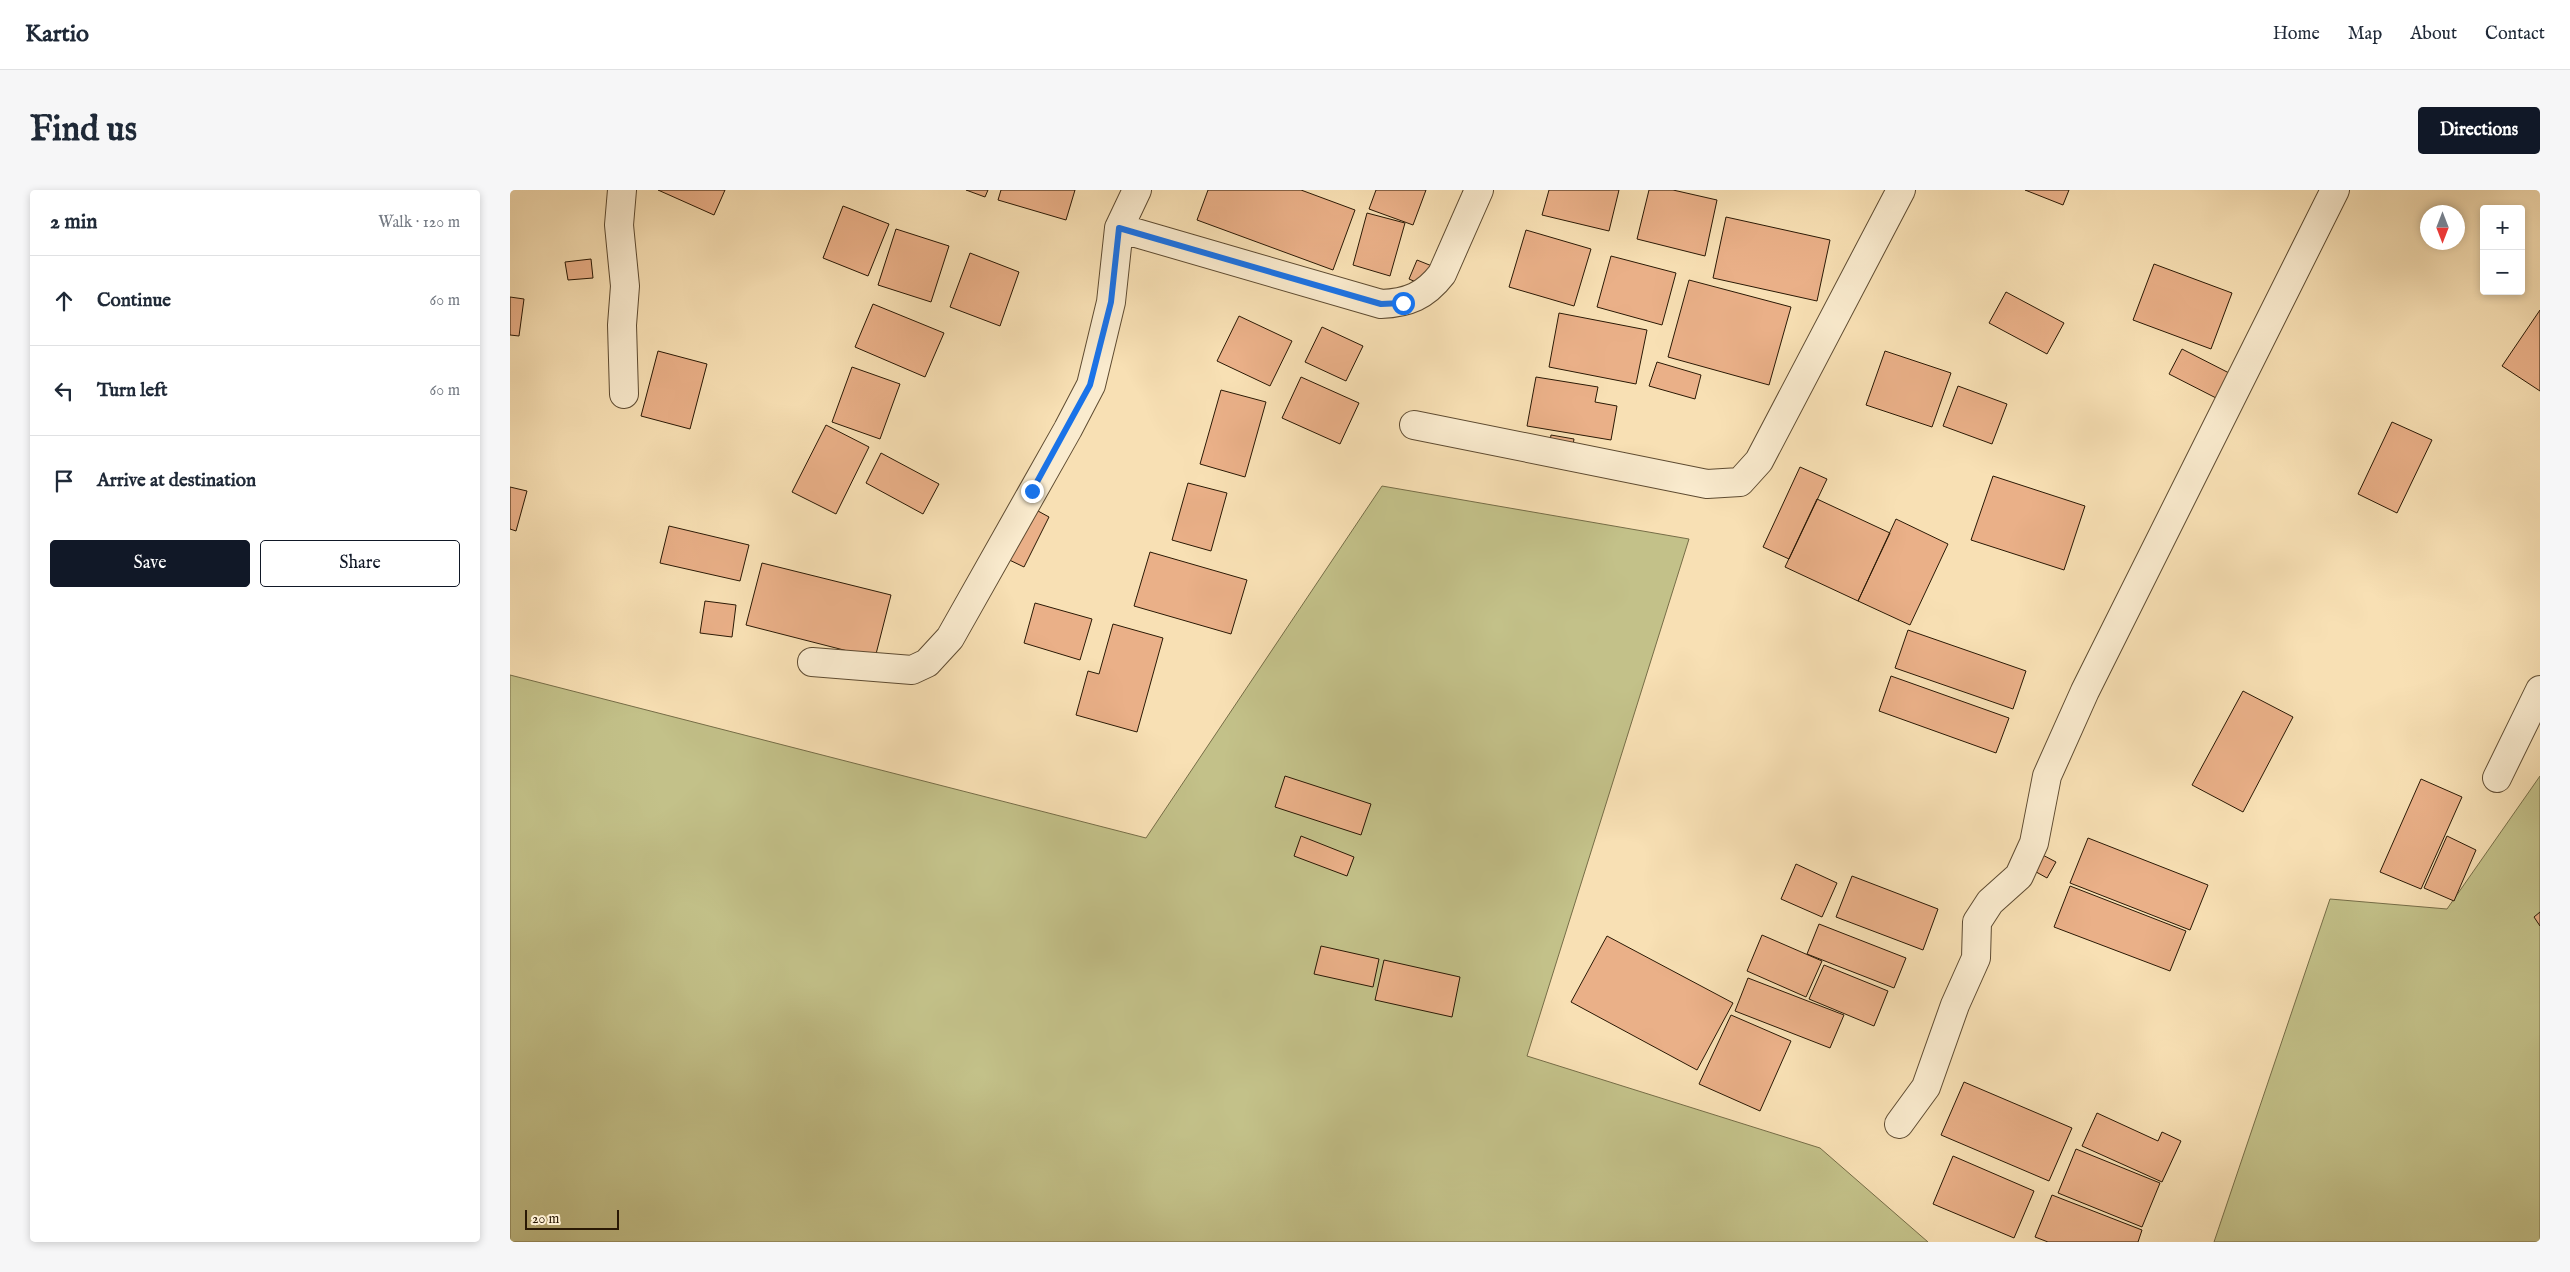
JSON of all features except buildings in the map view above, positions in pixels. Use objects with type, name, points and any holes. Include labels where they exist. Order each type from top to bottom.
[{"type":"street","points":[[622,190],[619,225],[625,286],[622,325],[624,394]]},
{"type":"street","points":[[812,662],[912,670],[928,663],[950,638],[1068,429],[1090,385],[1111,302],[1119,228],[1137,190]]},
{"type":"street","points":[[1119,228],[1381,304],[1403,303],[1420,296],[1433,286],[1442,274],[1479,190]]},
{"type":"street","points":[[1414,425],[1707,484],[1740,482],[1759,461],[1901,190]]},
{"type":"street","points":[[1899,1124],[1926,1087],[1955,1005],[1976,958],[1977,922],[1990,902],[2019,876],[2034,842],[2047,776],[2085,691],[2335,190]]},
{"type":"street","points":[[2497,778],[2540,690]]},
{"type":"shaded area","points":[[1382,486],[1689,539],[1527,1056],[1820,1148],[1928,1242],[510,1242],[510,675],[1146,838]]},
{"type":"shaded area","points":[[2540,776],[2540,1242],[2214,1242],[2330,899],[2447,909]]},
{"type":"route","points":[[1032,491],[1068,429],[1090,385],[1111,302],[1119,228],[1381,304],[1403,303]]}]
